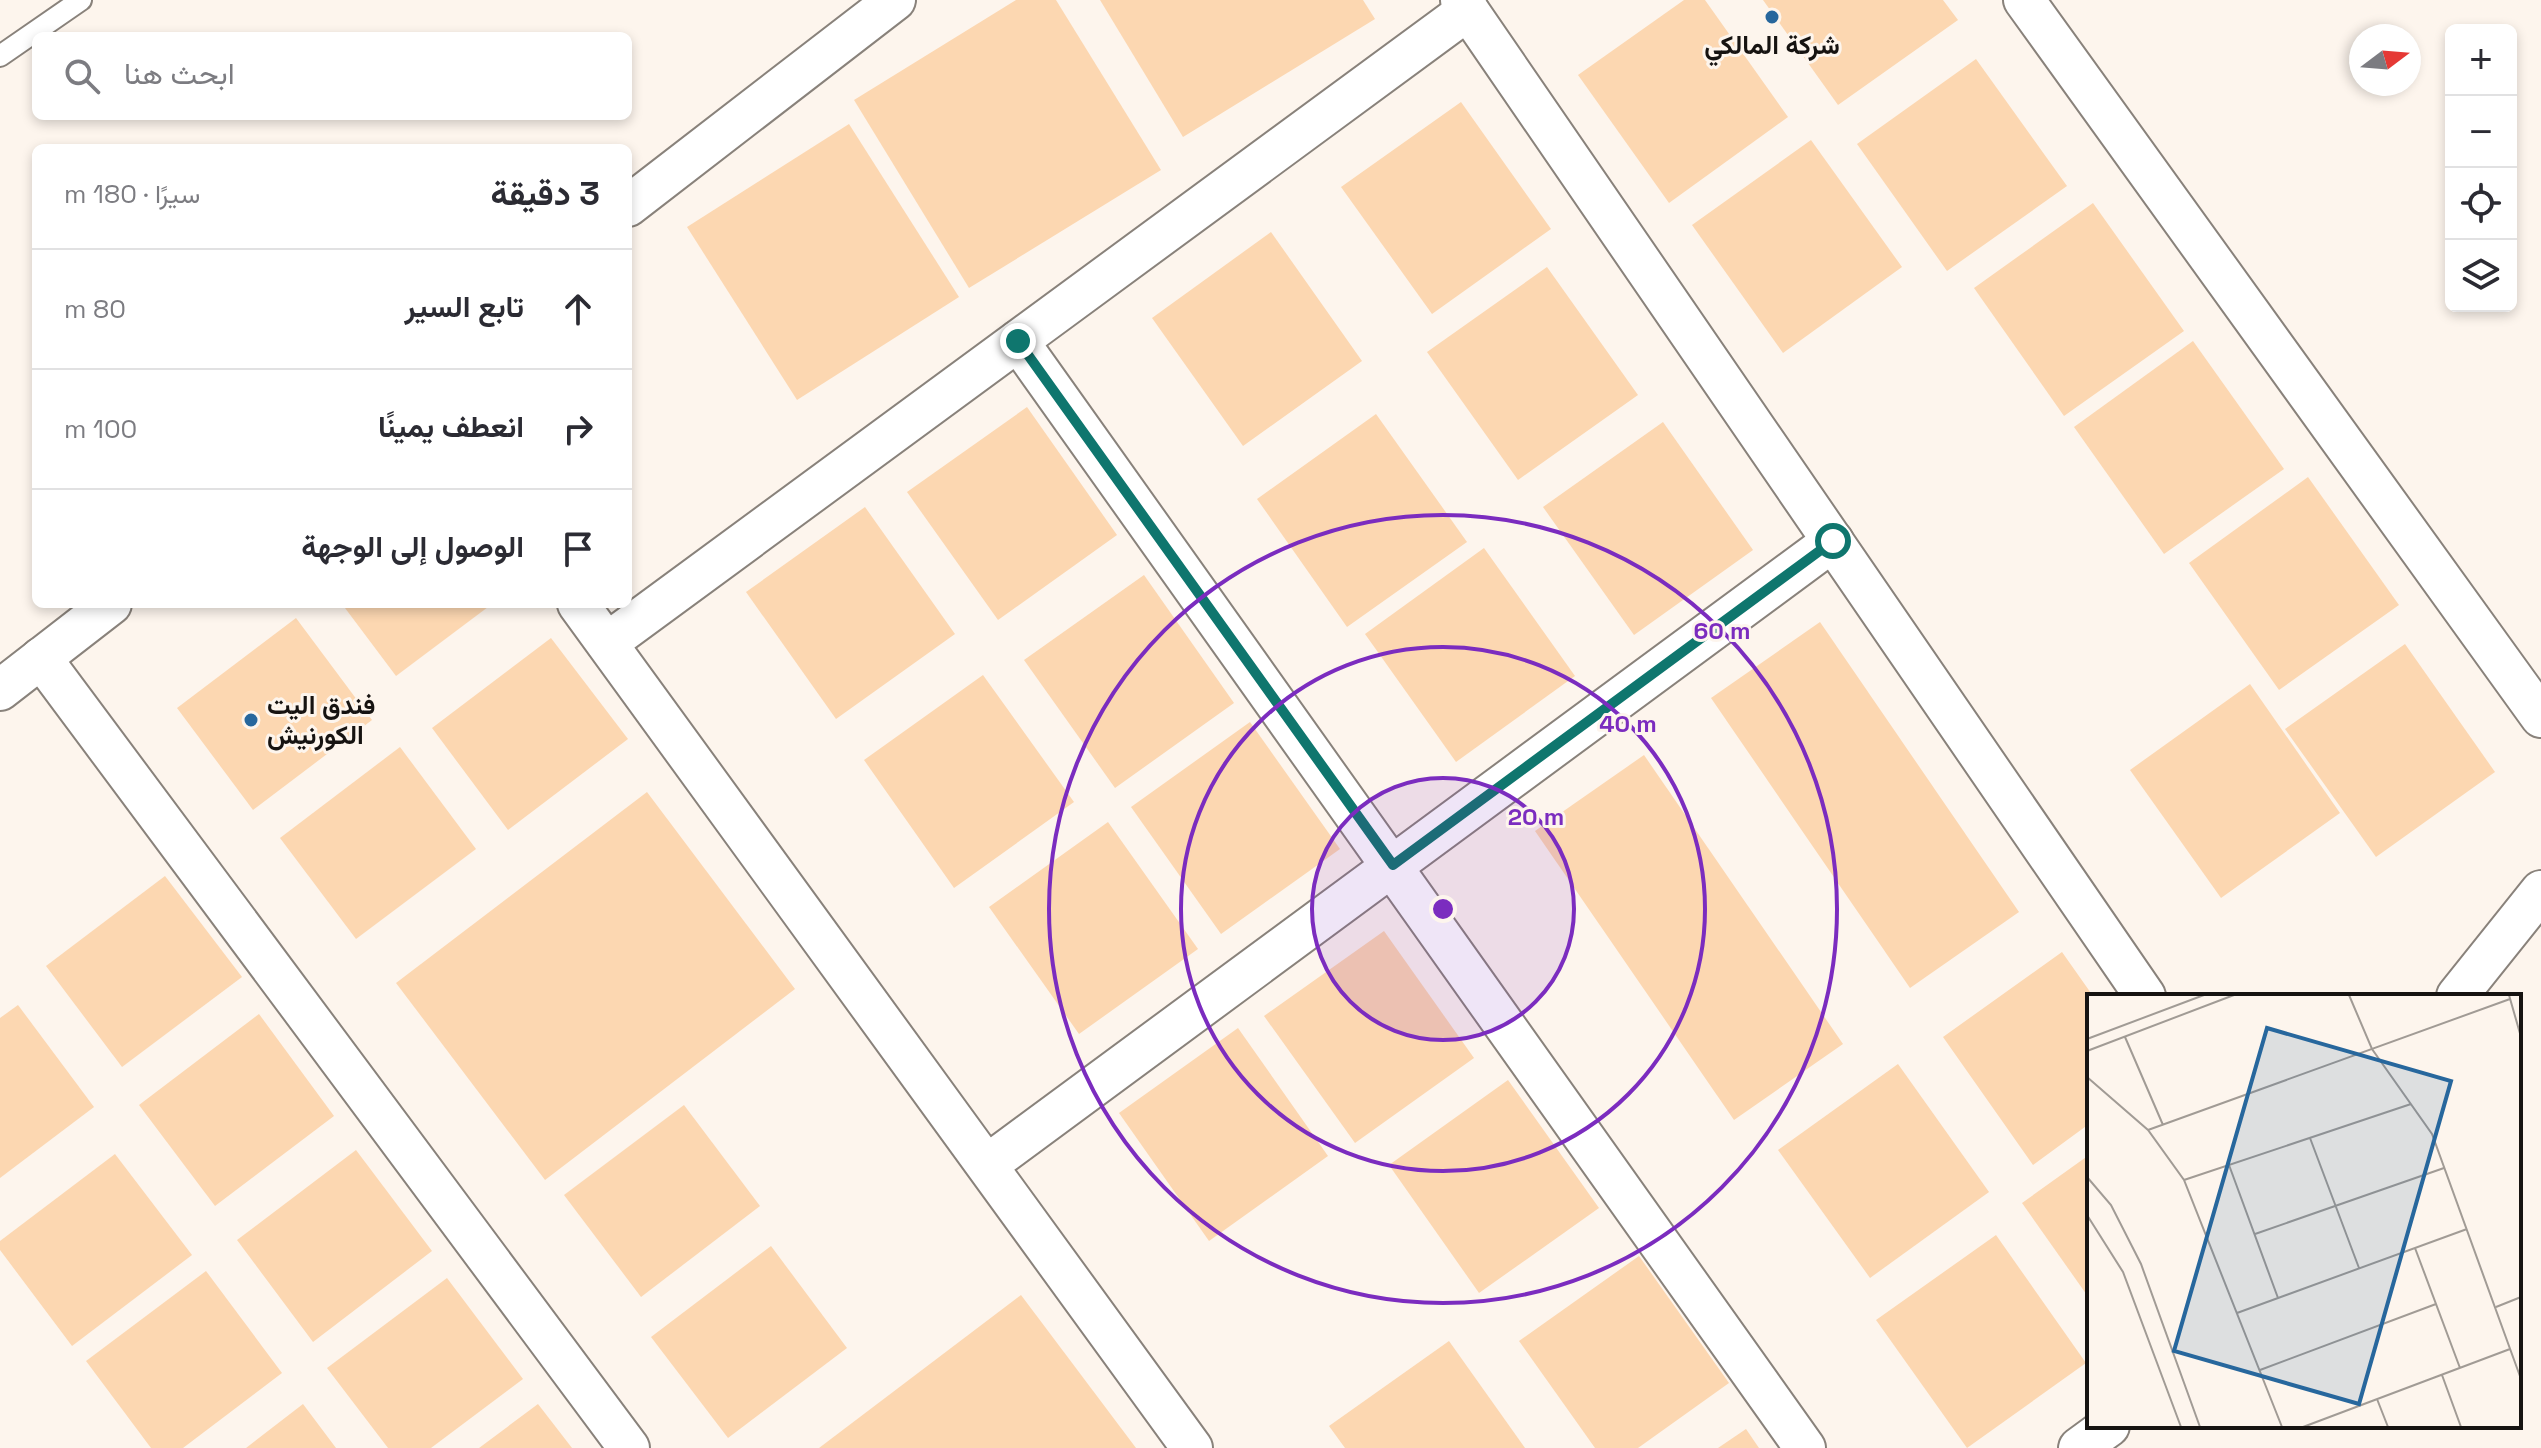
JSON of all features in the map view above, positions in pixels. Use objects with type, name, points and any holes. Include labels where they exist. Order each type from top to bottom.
[{"type":"street","points":[[632,203],[895,0]]},
{"type":"street","points":[[2024,0],[2541,717]]},
{"type":"street","points":[[607,643],[1018,341],[1465,5],[2144,994]]},
{"type":"street","points":[[1018,341],[1805,1448]]},
{"type":"street","points":[[987,1165],[1833,541]]},
{"type":"street","points":[[0,690],[106,608]]},
{"type":"street","points":[[581,608],[1192,1448]]},
{"type":"street","points":[[41,658],[629,1448]]},
{"type":"street","points":[[2459,994],[2541,891]]},
{"type":"street","points":[[2079,1448],[2106,1428]]},
{"type":"lane","points":[[35,32],[81,0]]},
{"type":"lane","points":[[0,56],[32,34]]},
{"type":"building","points":[[1016,0],[1056,0],[1161,170],[969,288],[854,100]]},
{"type":"building","points":[[1100,0],[1363,0],[1375,19],[1183,137]]},
{"type":"building","points":[[1684,0],[1705,0],[1788,117],[1669,203],[1578,75]]},
{"type":"building","points":[[1763,0],[1943,0],[1958,20],[1838,105]]},
{"type":"building","points":[[1976,59],[2067,186],[1947,271],[1857,144]]},
{"type":"building","points":[[1461,102],[1551,229],[1432,314],[1341,187]]},
{"type":"building","points":[[849,124],[959,297],[797,400],[687,227]]},
{"type":"building","points":[[1811,140],[1902,267],[1783,353],[1692,225]]},
{"type":"building","points":[[2093,203],[2184,331],[2064,416],[1974,288]]},
{"type":"building","points":[[1271,232],[1362,361],[1243,446],[1152,318]]},
{"type":"building","points":[[1547,267],[1638,395],[1518,480],[1427,352]]},
{"type":"building","points":[[2193,341],[2284,469],[2164,554],[2074,427]]},
{"type":"building","points":[[1027,407],[1117,535],[998,620],[907,492]]},
{"type":"building","points":[[1376,414],[1467,542],[1347,627],[1257,499]]},
{"type":"building","points":[[1663,422],[1753,550],[1634,635],[1543,507]]},
{"type":"building","points":[[2308,477],[2399,605],[2279,690],[2189,563]]},
{"type":"building","points":[[865,507],[955,634],[836,719],[746,592]]},
{"type":"building","points":[[1484,548],[1575,676],[1456,762],[1365,634]]},
{"type":"building","points":[[1144,575],[1234,703],[1115,788],[1024,660]]},
{"type":"building","points":[[345,608],[487,608],[396,676]]},
{"type":"building","points":[[296,618],[372,720],[253,810],[177,708]]},
{"type":"building","points":[[1820,622],[2019,912],[1910,988],[1711,698]]},
{"type":"building","points":[[551,638],[628,739],[508,830],[432,728]]},
{"type":"building","points":[[2405,644],[2495,772],[2376,857],[2285,729]]},
{"type":"building","points":[[983,675],[1074,802],[954,888],[864,760]]},
{"type":"building","points":[[2250,684],[2340,813],[2221,898],[2130,770]]},
{"type":"building","points":[[1250,722],[1340,849],[1221,934],[1131,807]]},
{"type":"building","points":[[400,747],[476,849],[356,939],[280,838]]},
{"type":"building","points":[[1644,755],[1843,1044],[1734,1120],[1535,831]]},
{"type":"building","points":[[647,792],[795,989],[545,1180],[396,983]]},
{"type":"building","points":[[1108,822],[1198,949],[1079,1034],[989,907]]},
{"type":"building","points":[[165,876],[242,977],[122,1067],[46,966]]},
{"type":"building","points":[[1384,931],[1474,1058],[1355,1143],[1264,1016]]},
{"type":"building","points":[[2062,952],[2092,994],[2087,994],[2087,1125],[2033,1165],[1943,1037]]},
{"type":"building","points":[[18,1005],[94,1107],[0,1178],[0,1018]]},
{"type":"building","points":[[259,1014],[334,1116],[215,1206],[139,1105]]},
{"type":"building","points":[[1238,1028],[1328,1156],[1209,1241],[1119,1113]]},
{"type":"building","points":[[1898,1064],[1989,1192],[1870,1278],[1778,1150]]},
{"type":"building","points":[[1508,1080],[1599,1208],[1479,1293],[1389,1165]]},
{"type":"building","points":[[684,1105],[760,1206],[641,1297],[564,1195]]},
{"type":"building","points":[[356,1150],[432,1251],[313,1342],[237,1240]]},
{"type":"building","points":[[115,1154],[192,1255],[72,1346],[0,1250],[0,1241]]},
{"type":"building","points":[[2087,1156],[2087,1295],[2022,1203]]},
{"type":"building","points":[[1996,1235],[2086,1363],[1967,1448],[1876,1320]]},
{"type":"building","points":[[771,1246],[847,1348],[728,1438],[651,1337]]},
{"type":"building","points":[[1639,1256],[1729,1383],[1638,1448],[1595,1448],[1519,1341]]},
{"type":"building","points":[[206,1271],[282,1373],[183,1448],[151,1448],[86,1361]]},
{"type":"building","points":[[447,1278],[523,1379],[431,1448],[388,1448],[327,1368]]},
{"type":"building","points":[[1021,1295],[1136,1448],[819,1448]]},
{"type":"building","points":[[1449,1341],[1525,1448],[1345,1448],[1329,1426]]},
{"type":"building","points":[[303,1404],[336,1448],[246,1448]]},
{"type":"building","points":[[538,1404],[572,1448],[479,1448]]},
{"type":"building","points":[[1746,1429],[1759,1448],[1718,1448]]},
{"type":"place","name":"شركة المالكي","points":[[1772,17]]},
{"type":"place","name":"فندق اليت الكورنيش","points":[[251,720]]},
{"type":"route","points":[[1018,341],[1393,865],[1833,541]]}]
